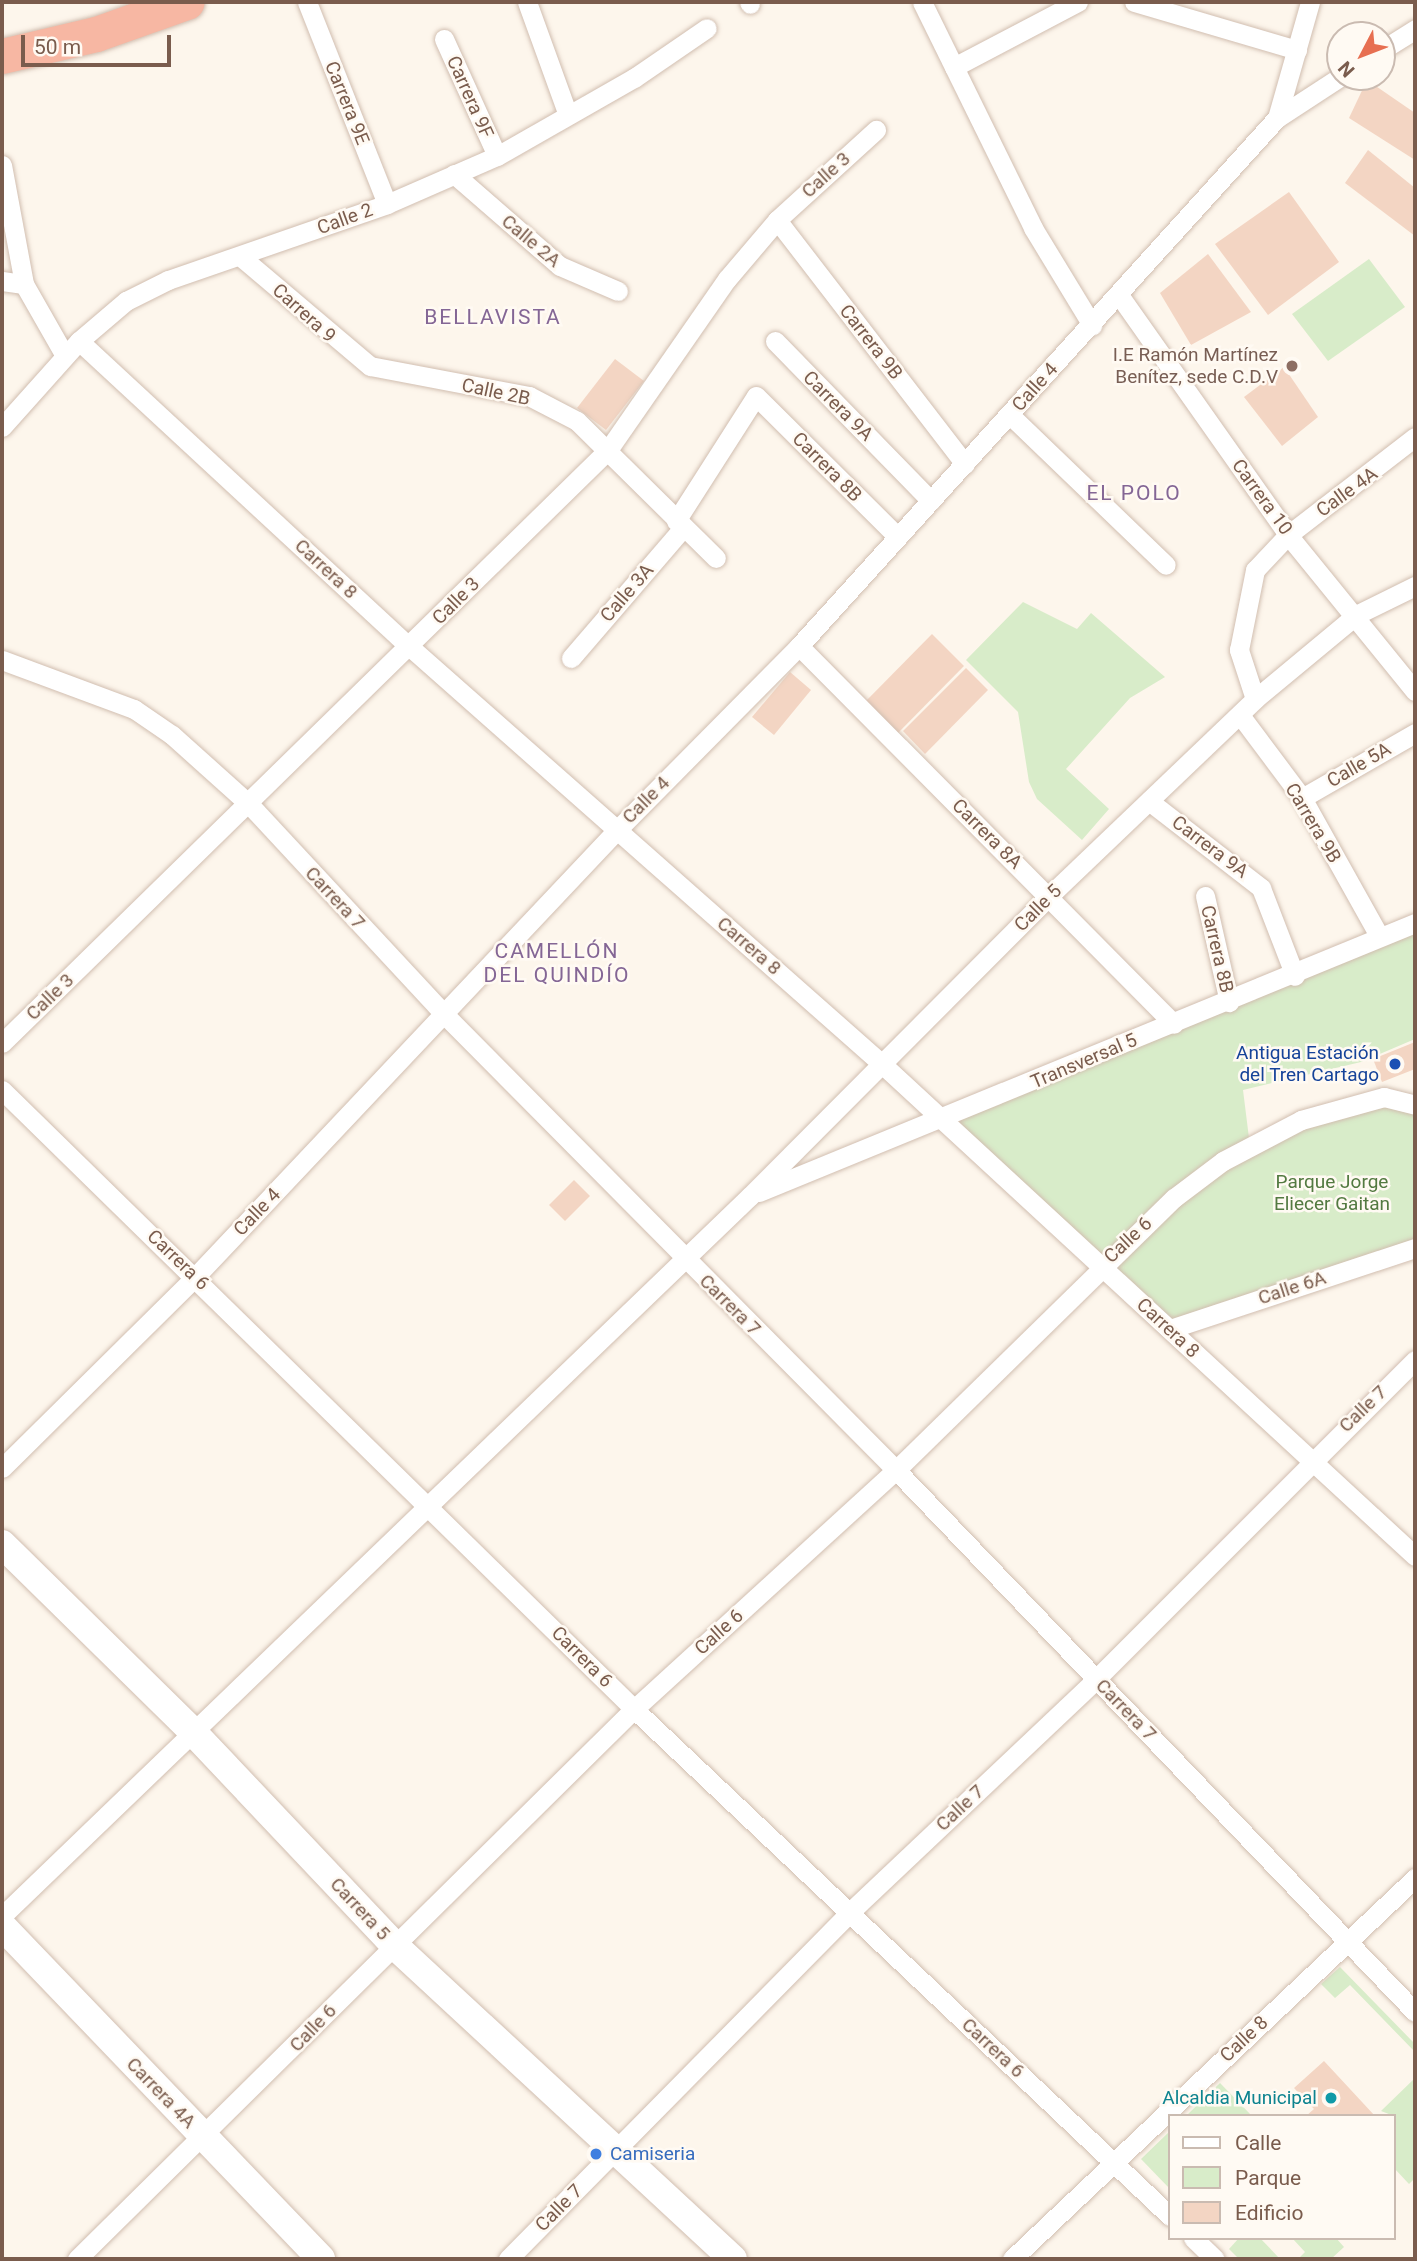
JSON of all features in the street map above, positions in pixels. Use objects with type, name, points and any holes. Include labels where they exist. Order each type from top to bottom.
[{"type":"highway","points":[[2,57],[96,34],[187,2]]},
{"type":"main road","name":"Carrera 5","points":[[2,1544],[191,1730],[394,1945],[733,2259]]},
{"type":"main road","name":"Carrera 4A","points":[[2,1926],[321,2259]]},
{"type":"street","name":"Carrera 9E","points":[[307,2],[387,204]]},
{"type":"street","points":[[527,2],[568,115]]},
{"type":"street","points":[[922,2],[1033,228],[1092,325]]},
{"type":"street","points":[[954,67],[1078,2]]},
{"type":"street","points":[[1134,2],[1169,7],[1297,50]]},
{"type":"street","name":"Calle 4","points":[[1277,118],[1310,2]]},
{"type":"street","name":"Calle 2","points":[[2,427],[79,341],[126,301],[168,280],[241,257],[387,204],[497,156],[707,28]]},
{"type":"street","points":[[1396,41],[1415,29]]},
{"type":"street","name":"Carrera 9F","points":[[444,39],[497,156]]},
{"type":"street","name":"Calle 4","points":[[2,1468],[195,1277],[617,830],[799,646],[1277,118],[1326,86]]},
{"type":"street","name":"Calle 3","points":[[2,1043],[410,647],[608,450],[727,279],[776,220],[876,130]]},
{"type":"street","points":[[2,164],[24,284],[65,356]]},
{"type":"street","name":"Calle 2A","points":[[454,174],[561,266],[618,291]]},
{"type":"street","name":"Carrera 9B","points":[[776,220],[965,464]]},
{"type":"street","name":"Carrera 9","points":[[241,257],[370,366]]},
{"type":"street","points":[[2,281],[24,284]]},
{"type":"street","name":"Carrera 10","points":[[1119,295],[1288,535],[1356,615],[1415,691]]},
{"type":"street","name":"Carrera 8","points":[[79,341],[410,647],[883,1064],[939,1121],[1102,1265],[1415,1556]]},
{"type":"street","name":"Carrera 9A","points":[[775,341],[931,501]]},
{"type":"street","name":"Calle 2B","points":[[370,366],[529,396],[577,421],[608,450]]},
{"type":"street","name":"Calle 3A","points":[[571,658],[680,525],[756,396]]},
{"type":"street","name":"Carrera 8B","points":[[756,396],[898,537]]},
{"type":"street","points":[[1010,415],[1166,565]]},
{"type":"street","name":"Calle 4A","points":[[1255,699],[1239,650],[1243,610],[1255,570],[1288,535],[1415,437]]},
{"type":"street","points":[[608,450],[680,525],[716,558]]},
{"type":"street","name":"Calle 5","points":[[2,1916],[682,1257],[750,1196],[1049,895],[1255,699],[1356,615],[1415,586]]},
{"type":"street","name":"Carrera 8A","points":[[799,646],[1049,895],[1174,1024]]},
{"type":"street","name":"Carrera 7","points":[[2,660],[134,709],[172,735],[249,804],[445,1015],[682,1257],[897,1470],[1415,2012]]},
{"type":"street","name":"Carrera 9B","points":[[1240,715],[1302,798],[1378,936]]},
{"type":"street","name":"Calle 5A","points":[[1302,798],[1415,733]]},
{"type":"street","name":"Carrera 9A","points":[[1149,801],[1261,888],[1295,976]]},
{"type":"street","name":"Carrera 8B","points":[[1205,896],[1229,1002]]},
{"type":"street","name":"Transversal 5","points":[[750,1196],[1295,976],[1378,936],[1415,923]]},
{"type":"street","name":"Carrera 6","points":[[2,1090],[427,1503],[634,1709],[1168,2214]]},
{"type":"street","name":"Calle 6","points":[[77,2259],[205,2138],[394,1945],[634,1709],[897,1470],[1102,1265],[1215,1167],[1301,1120],[1384,1097],[1415,1105]]},
{"type":"street","name":"Calle 6A","points":[[1170,1329],[1415,1248]]},
{"type":"street","name":"Calle 7","points":[[508,2259],[850,1912],[1097,1679],[1310,1460],[1415,1360]]},
{"type":"street","name":"Calle 8","points":[[1012,2259],[1415,1878]]},
{"type":"street","points":[[1195,2240],[1215,2259]]},
{"type":"green space","points":[[1369,259],[1405,307],[1328,361],[1292,314]]},
{"type":"green space","points":[[1023,602],[1077,629],[1091,613],[1165,677],[1130,698],[1066,769],[1109,809],[1082,840],[1037,799],[1029,782],[1018,712],[966,660]]},
{"type":"green space","name":"Parque Jorge Eliecer Gaitan","points":[[1415,923],[1415,1039],[1361,1062],[1243,1090],[1250,1146],[1384,1097],[1415,1105],[1415,1248],[1170,1329],[946,1119]]},
{"type":"green space","points":[[1340,1967],[1415,2044],[1415,2052],[1350,1985],[1335,1998],[1321,1984]]},
{"type":"green space","points":[[1415,2078],[1415,2178],[1409,2184],[1396,2170],[1396,2114],[1381,2111]]},
{"type":"green space","points":[[1220,2083],[1250,2114],[1188,2114]]},
{"type":"green space","points":[[1168,2133],[1168,2187],[1141,2159]]},
{"type":"green space","points":[[1237,2240],[1262,2240],[1280,2259],[1239,2259],[1229,2249]]},
{"type":"green space","points":[[1294,2240],[1338,2240],[1344,2247],[1331,2259],[1298,2259],[1305,2252]]},
{"type":"building","points":[[1362,91],[1383,91],[1415,113],[1415,160],[1349,118]]},
{"type":"building","points":[[1368,150],[1415,188],[1415,236],[1345,183]]},
{"type":"building","points":[[1289,192],[1339,262],[1268,315],[1215,244]]},
{"type":"building","points":[[1208,254],[1251,312],[1191,345],[1160,293]]},
{"type":"building","points":[[615,359],[644,381],[606,430],[577,408]]},
{"type":"building","points":[[1284,367],[1318,417],[1282,446],[1244,397]]},
{"type":"building","points":[[932,634],[964,666],[897,734],[865,702]]},
{"type":"building","points":[[966,668],[988,690],[925,754],[903,731]]},
{"type":"building","points":[[790,672],[811,690],[774,735],[752,717]]},
{"type":"building","name":"Antigua Estación del Tren Cartago","points":[[1415,1042],[1415,1069],[1382,1082],[1373,1059]]},
{"type":"building","points":[[574,1180],[590,1196],[565,1221],[549,1205]]},
{"type":"building","name":"Alcaldia Municipal","points":[[1324,2061],[1373,2114],[1308,2114],[1314,2109],[1294,2088]]},
{"type":"place","name":"I.E Ramón Martínez Benítez, sede C.D.V","points":[[1292,366]]},
{"type":"place","name":"Antigua Estación del Tren Cartago","points":[[1395,1064]]},
{"type":"place","name":"Alcaldia Municipal","points":[[1331,2098]]},
{"type":"place","name":"Camiseria","points":[[596,2154]]},
{"type":"district","name":"BELLAVISTA","points":[[493,317]]},
{"type":"district","name":"EL POLO","points":[[1134,493]]},
{"type":"district","name":"CAMELLÓN DEL QUINDÍO","points":[[557,963]]}]
